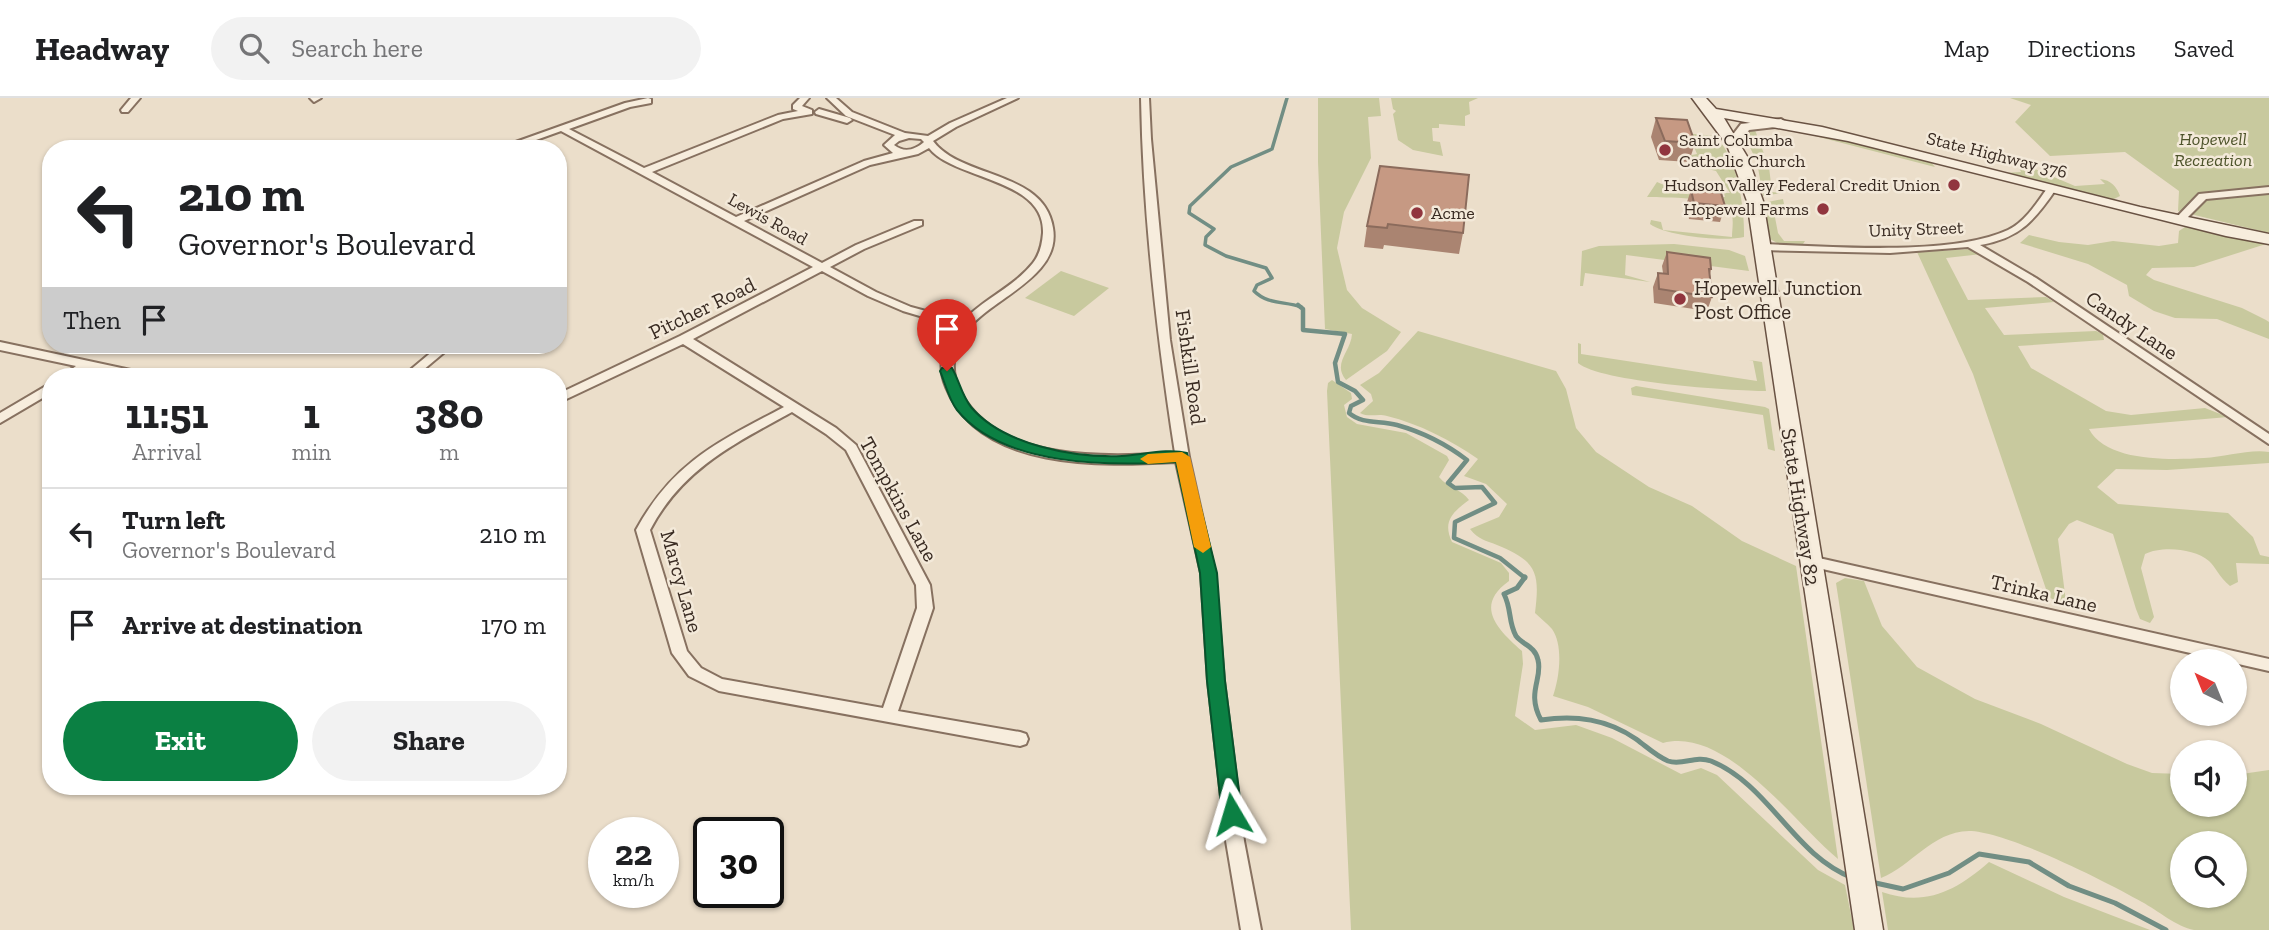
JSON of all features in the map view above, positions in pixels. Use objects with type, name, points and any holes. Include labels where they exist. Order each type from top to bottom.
[{"type":"main road","name":"State Highway 82","points":[[1699,98],[1714,113],[1734,141],[1750,178],[1856,862],[1867,918]]},
{"type":"main road","name":"State Highway 376","points":[[1714,113],[1793,124],[2179,220],[2269,239]]},
{"type":"street","points":[[125,110],[136,98]]},
{"type":"street","points":[[867,163],[890,145],[910,135],[953,125],[1014,98]]},
{"type":"street","name":"Fishkill Road","points":[[1145,98],[1146,139],[1164,340],[1182,457],[1209,573],[1216,681],[1235,841],[1251,930]]},
{"type":"street","points":[[644,172],[782,117],[814,112],[834,100],[849,114],[929,142],[936,152],[1017,187],[1043,213],[1048,228],[1048,243],[1042,260],[1028,276],[963,325],[949,351],[947,371],[962,407],[982,426],[1009,440],[1073,458],[1119,461],[1182,457]]},
{"type":"street","points":[[528,140],[628,105],[648,101]]},
{"type":"street","points":[[782,117],[798,101],[814,112],[859,125],[906,153],[930,156],[1023,195]]},
{"type":"street","points":[[1734,141],[1749,125],[1793,124]]},
{"type":"street","points":[[736,221],[867,163],[922,150],[953,125]]},
{"type":"street","name":"Lewis Road","points":[[563,128],[822,269],[907,309],[963,325]]},
{"type":"street","name":"Unity Street","points":[[1761,247],[1972,245],[2009,234],[2026,222],[2051,189]]},
{"type":"street","points":[[2179,220],[2203,196],[2269,190]]},
{"type":"street","name":"Pitcher Road","points":[[567,395],[684,339],[860,247],[918,223]]},
{"type":"street","name":"Candy Lane","points":[[1972,245],[2032,280],[2269,440]]},
{"type":"street","name":"Tompkins Lane","points":[[684,339],[831,430],[851,448],[923,585],[925,608],[888,716]]},
{"type":"street","points":[[0,346],[105,368]]},
{"type":"street","points":[[419,368],[436,354]]},
{"type":"street","points":[[81,368],[87,364]]},
{"type":"street","points":[[0,419],[42,393]]},
{"type":"street","name":"Marcy Lane","points":[[793,407],[677,476],[654,504],[643,530],[680,653],[695,671],[719,685],[1020,738]]},
{"type":"street","name":"Trinka Lane","points":[[1810,562],[2269,665]]},
{"type":"green space","points":[[1318,98],[1379,98],[1381,116],[1368,117],[1371,158],[1344,212],[1337,248],[1347,290],[1362,308],[1401,332],[1387,351],[1346,380],[1342,374],[1341,363],[1352,334],[1325,329]]},
{"type":"green space","points":[[1391,98],[1478,98],[1469,102],[1470,114],[1465,116],[1465,126],[1439,124],[1439,128],[1432,128],[1433,141],[1440,142],[1443,156],[1413,150],[1398,140],[1393,114],[1396,111]]},
{"type":"green space","name":"Hopewell Recreation","points":[[2010,98],[2269,98],[2269,233],[2178,211],[2179,191],[2125,152],[2050,156],[2015,122],[2031,105]]},
{"type":"green space","points":[[1757,126],[1803,129],[1930,161],[1935,167],[1784,128],[1755,130],[1769,167],[1772,192],[1781,193],[1763,196],[1757,162],[1744,135]]},
{"type":"green space","points":[[1674,132],[1715,136],[1723,145],[1734,169],[1741,198],[1744,237],[1710,238],[1663,230],[1732,237],[1732,216],[1723,205],[1703,200],[1647,197],[1657,182],[1671,188],[1673,193],[1725,197],[1724,193],[1730,193],[1716,171],[1692,165],[1687,156],[1697,154],[1692,142]]},
{"type":"green space","points":[[2016,161],[2075,186],[2105,184],[2100,179],[2107,181],[2113,184],[2120,196],[2112,200],[2004,173],[2021,172]]},
{"type":"green space","points":[[1783,199],[1784,204],[1773,207],[1778,233],[1784,241],[1805,241],[1803,244],[1779,244],[1770,239],[1763,203]]},
{"type":"green space","points":[[1651,220],[1661,222],[1663,230],[1650,224]]},
{"type":"green space","points":[[2185,227],[2269,243],[2194,267],[2152,268],[2146,275],[2154,280],[2242,308],[2266,320],[2269,322],[2269,339],[2217,319],[2175,318],[2154,311],[2129,296],[2127,285],[2088,264],[2020,243],[2029,235],[2088,245],[2113,241],[2159,246],[2178,243],[2179,231]]},
{"type":"green space","points":[[1674,244],[1729,250],[1745,256],[1749,271],[1626,255],[1625,275],[1650,282],[1585,273],[1583,286],[1580,286],[1582,251],[1599,246]]},
{"type":"green space","points":[[1974,249],[1982,254],[1946,258],[1968,300],[2046,297],[2054,302],[1985,308],[2004,335],[2096,331],[2103,334],[2104,340],[2018,346],[2031,368],[2106,411],[2131,415],[2205,408],[2228,417],[2089,429],[2097,440],[2109,448],[2140,457],[2204,458],[2269,452],[2269,463],[2167,470],[2116,469],[2097,487],[2118,504],[2228,513],[2253,537],[2260,555],[2269,557],[2269,564],[2236,563],[2238,582],[2230,586],[2209,561],[2195,553],[2168,549],[2145,554],[2141,568],[2154,617],[2150,623],[2140,619],[2113,534],[2077,520],[2069,524],[2058,539],[2066,602],[2057,604],[2048,595],[1973,374],[1917,252]]},
{"type":"green space","points":[[1061,271],[1109,288],[1074,316],[1025,298]]},
{"type":"green space","points":[[1418,331],[1556,371],[1566,389],[1576,428],[1596,452],[1649,487],[1692,506],[1742,541],[1796,566],[1838,859],[1758,781],[1711,749],[1687,742],[1663,743],[1588,707],[1553,696],[1558,672],[1558,644],[1552,629],[1535,613],[1537,588],[1533,570],[1521,557],[1482,539],[1470,529],[1499,517],[1507,504],[1486,484],[1464,476],[1478,459],[1446,439],[1411,423],[1383,415],[1360,413],[1373,401],[1371,394],[1360,385],[1379,373]]},
{"type":"green space","points":[[1578,343],[1581,344],[1581,354],[1757,381],[1753,361],[1749,360],[1762,362],[1766,391],[1667,384],[1591,370],[1578,363]]},
{"type":"green space","points":[[1332,380],[1351,393],[1352,399],[1344,405],[1347,417],[1357,424],[1406,433],[1447,456],[1449,460],[1439,477],[1469,500],[1451,518],[1448,528],[1452,542],[1501,563],[1509,573],[1509,581],[1498,590],[1491,608],[1498,626],[1522,651],[1523,664],[1515,716],[1535,730],[1576,725],[1612,738],[1681,774],[1701,768],[1717,775],[1818,870],[1845,885],[1854,930],[1351,930],[1327,391],[1328,383]]},
{"type":"green space","points":[[1636,386],[1765,407],[1769,409],[1775,451],[1768,449],[1763,415],[1632,395],[1631,388]]},
{"type":"green space","points":[[1845,578],[1864,581],[1882,626],[1917,667],[1975,699],[2041,724],[2127,764],[2152,773],[2170,774],[2170,817],[2247,817],[2247,773],[2269,770],[2269,930],[2188,928],[2082,871],[2031,848],[1986,833],[1969,831],[1944,837],[1881,878],[1836,583]]},
{"type":"green space","points":[[1989,862],[2064,897],[2150,930],[1888,930],[1882,892],[1912,898],[1939,894],[1964,881]]},
{"type":"building","points":[[1656,118],[1687,120],[1695,143],[1665,141]]},
{"type":"building","name":"Acme","points":[[1380,166],[1469,175],[1463,233],[1388,224],[1387,228],[1367,226]]},
{"type":"building","points":[[1691,190],[1721,193],[1725,206],[1694,203]]},
{"type":"building","points":[[1667,252],[1710,258],[1712,297],[1659,289],[1658,273],[1668,274]]},
{"type":"waterway","points":[[1287,98],[1272,149],[1231,167],[1190,206],[1189,213],[1214,229],[1206,237],[1205,245],[1226,256],[1266,268],[1272,278],[1257,285],[1254,291],[1271,301],[1300,307]]},
{"type":"waterway","points":[[1300,307],[1303,309],[1303,330],[1345,334],[1335,363],[1338,382],[1355,391],[1363,400],[1351,406],[1349,413],[1360,419],[1416,431],[1467,460],[1448,483],[1455,488],[1482,487],[1495,503],[1455,522],[1454,538],[1500,558],[1525,578]]},
{"type":"waterway","points":[[1525,578],[1517,588],[1504,594],[1516,636],[1532,649],[1538,660],[1535,701],[1541,720],[1591,720],[1625,732],[1668,761],[1711,761],[1750,786],[1814,853],[1853,878]]},
{"type":"waterway","points":[[1871,882],[1903,889],[1949,873],[1979,854],[2029,862],[2069,886],[2115,903],[2166,930]]},
{"type":"slow traffic","points":[[1148,459],[1182,457],[1203,547]]},
{"type":"place","name":"Saint Columba Catholic Church","points":[[1665,150]]},
{"type":"place","name":"Hudson Valley Federal Credit Union","points":[[1954,185]]},
{"type":"place","name":"Hopewell Farms","points":[[1823,209]]},
{"type":"place","name":"Acme","points":[[1417,213]]},
{"type":"place","name":"Hopewell Junction Post Office","points":[[1680,299]]},
{"type":"route","points":[[947,371],[962,407],[982,426],[1009,440],[1040,451],[1073,458],[1119,461],[1182,457],[1209,573],[1216,681],[1232,814]]}]
